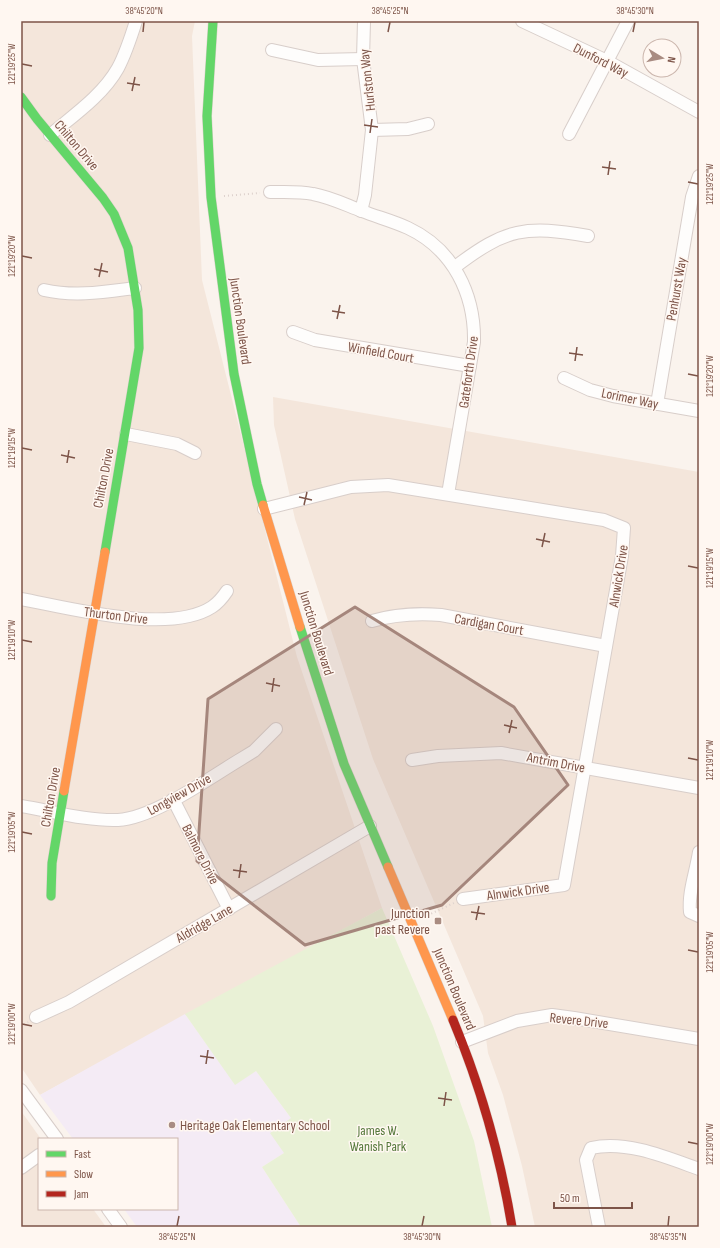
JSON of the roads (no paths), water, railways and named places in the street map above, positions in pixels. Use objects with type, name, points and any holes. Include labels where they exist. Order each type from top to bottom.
[{"type":"main road","name":"Junction Boulevard","points":[[213,21],[207,116],[211,197],[234,374],[248,446],[264,509],[323,702],[344,764],[462,1042],[493,1134],[512,1227]]},
{"type":"main road","name":"Chilton Drive","points":[[21,97],[114,214],[128,248],[138,310],[139,348],[126,434],[52,863],[51,896]]},
{"type":"street","points":[[50,134],[94,98],[108,83],[121,62],[136,21]]},
{"type":"street","name":"Hurlston Way","points":[[362,211],[372,130],[363,59],[364,21]]},
{"type":"street","name":"Dunford Way","points":[[522,21],[607,61],[699,112]]},
{"type":"street","points":[[568,134],[628,21]]},
{"type":"street","points":[[272,50],[318,60],[363,59]]},
{"type":"street","points":[[372,130],[408,129],[428,124]]},
{"type":"street","name":"Penhurst Way","points":[[657,404],[692,197],[699,176]]},
{"type":"street","name":"Gateforth Drive","points":[[270,192],[313,194],[392,221],[426,238],[455,267],[464,284],[471,306],[474,326],[470,366],[448,494]]},
{"type":"street","points":[[455,267],[492,242],[509,234],[527,230],[544,229],[588,236]]},
{"type":"street","points":[[44,290],[63,294],[80,294],[135,288]]},
{"type":"street","name":"Winfield Court","points":[[293,332],[315,340],[470,366]]},
{"type":"street","name":"Lorimer Way","points":[[564,378],[590,390],[699,411]]},
{"type":"street","points":[[126,434],[171,442],[195,453]]},
{"type":"street","name":"Alnwick Drive","points":[[264,509],[330,491],[371,484],[405,487],[604,520],[624,528],[622,556],[564,885],[463,899]]},
{"type":"street","name":"Thurton Drive","points":[[21,599],[138,620],[154,620],[185,616],[212,607],[227,592]]},
{"type":"street","name":"Cardigan Court","points":[[372,621],[393,615],[416,613],[441,615],[606,646]]},
{"type":"street","name":"Longview Drive","points":[[21,806],[98,819],[119,820],[138,816],[156,809],[254,751],[276,729]]},
{"type":"street","name":"Antrim Drive","points":[[412,760],[446,755],[501,753],[699,788]]},
{"type":"street","name":"Balmore Drive","points":[[173,799],[229,909]]},
{"type":"street","name":"Aldridge Lane","points":[[36,1017],[69,1002],[370,826]]},
{"type":"street","points":[[699,852],[694,882],[689,898],[690,912],[699,916]]},
{"type":"street","name":"Revere Drive","points":[[462,1042],[517,1021],[552,1015],[699,1039]]},
{"type":"street","points":[[21,1090],[56,1138]]},
{"type":"street","points":[[599,1227],[586,1160],[592,1148],[605,1145],[651,1152],[699,1169]]},
{"type":"street","points":[[21,1168],[38,1156]]},
{"type":"street","points":[[109,1210],[121,1227]]},
{"type":"place","name":"Junction past Revere","points":[[438,921]]},
{"type":"place","name":"Heritage Oak Elementary School","points":[[172,1125]]},
{"type":"park label","name":"James W. Wanish Park","points":[[378,1138]]}]
